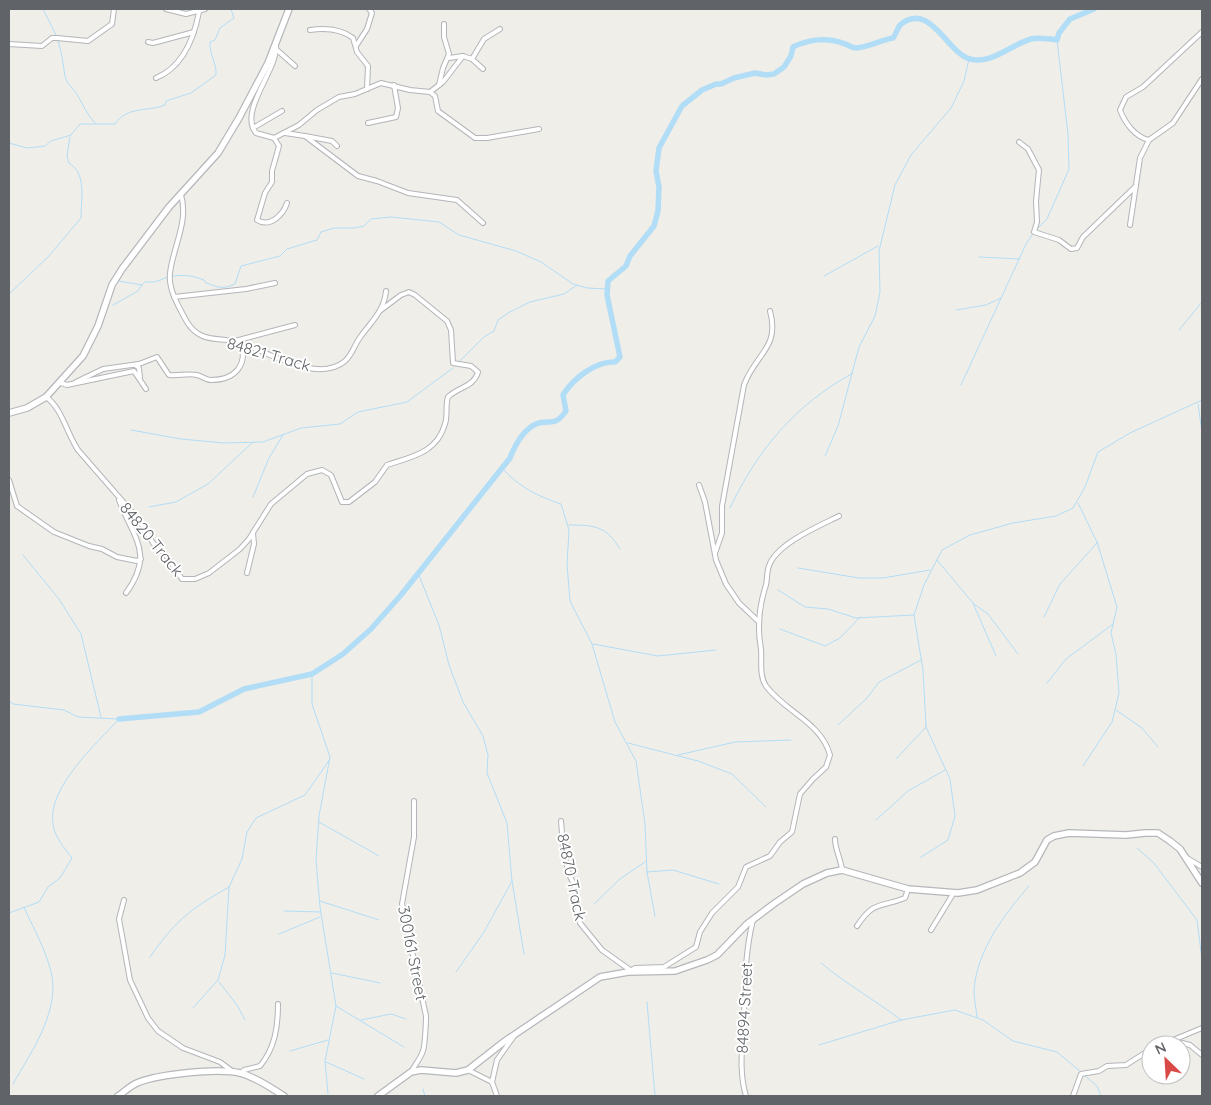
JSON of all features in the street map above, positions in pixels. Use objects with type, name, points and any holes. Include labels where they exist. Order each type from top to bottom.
[{"type":"street","points":[[9,44],[42,46],[52,38],[88,41],[112,24],[114,9]]},
{"type":"street","points":[[166,9],[186,14],[205,9]]},
{"type":"street","points":[[289,9],[252,115],[253,128],[256,133],[274,138],[285,133],[339,97],[368,89],[381,83],[410,90],[430,92],[435,96],[438,112],[475,138],[487,138],[539,129]]},
{"type":"street","points":[[356,46],[372,19],[372,13],[369,9]]},
{"type":"street","points":[[156,78],[171,70],[187,50],[199,12]]},
{"type":"street","points":[[439,85],[443,68],[449,58],[444,24]]},
{"type":"street","points":[[310,30],[324,29],[342,32],[352,38],[358,56],[368,66],[368,89]]},
{"type":"street","points":[[472,59],[484,39],[500,29]]},
{"type":"street","points":[[148,42],[153,43],[194,32]]},
{"type":"street","points":[[1149,140],[1141,138],[1134,132],[1125,119],[1120,110],[1123,101],[1143,87],[1202,32]]},
{"type":"street","points":[[276,47],[295,66]]},
{"type":"street","points":[[9,414],[27,408],[46,397],[61,383],[90,343],[105,302],[122,269],[154,226],[218,153],[239,118],[276,47]]},
{"type":"street","points":[[449,58],[463,56],[472,59],[482,69]]},
{"type":"street","points":[[430,92],[439,85],[463,56]]},
{"type":"street","points":[[1130,225],[1140,158],[1149,140],[1173,123],[1202,79]]},
{"type":"street","points":[[368,123],[396,116],[398,108],[394,85]]},
{"type":"street","points":[[253,128],[282,111]]},
{"type":"street","points":[[285,133],[332,141],[337,146]]},
{"type":"street","points":[[305,136],[358,176],[408,193],[457,200],[483,222]]},
{"type":"street","points":[[274,138],[279,146],[272,171],[272,182],[265,193],[257,220],[264,223],[271,222],[287,203]]},
{"type":"street","points":[[1018,142],[1028,149],[1039,170],[1036,201],[1037,222],[1034,232],[1059,240],[1071,249],[1077,248],[1083,237],[1136,186]]},
{"type":"street","name":"84821 Track","points":[[180,195],[182,219],[170,272],[174,297],[194,329],[208,339],[241,342],[270,356],[301,366],[329,369],[340,365],[349,357],[357,341],[381,310],[386,291]]},
{"type":"street","points":[[174,297],[246,289],[275,283]]},
{"type":"street","name":"84820 Track","points":[[46,397],[57,408],[74,444],[139,520],[153,543],[165,554],[182,579],[195,579],[209,573],[240,549],[254,533],[276,497],[307,474],[322,470],[328,472],[335,481],[342,502],[349,502],[375,482],[387,464],[405,461],[428,450],[445,424],[448,397],[458,389],[473,382],[478,372],[471,366],[453,363],[451,330],[447,321],[412,293],[401,294],[381,310]]},
{"type":"street","points":[[715,553],[722,533],[722,506],[744,385],[749,371],[772,339],[774,331],[770,311]]},
{"type":"street","points":[[235,341],[295,326]]},
{"type":"street","points":[[61,383],[67,385],[103,369],[134,365],[157,357],[161,360],[166,373],[199,375],[210,380],[237,372],[244,359],[241,342]]},
{"type":"street","points":[[134,365],[139,368],[140,378]]},
{"type":"street","points":[[76,382],[131,371],[136,372],[146,389]]},
{"type":"street","points":[[9,480],[17,506],[54,532],[89,546],[102,548],[118,557],[137,561],[141,559]]},
{"type":"street","points":[[699,485],[705,502],[718,567],[730,591],[759,622]]},
{"type":"street","points":[[118,497],[140,547],[141,559],[134,583],[126,593]]},
{"type":"street","points":[[378,1096],[411,1072],[421,1070],[456,1073],[468,1070],[516,1033],[592,980],[629,971],[664,967],[696,947],[700,932],[712,912],[738,887],[746,867],[770,856],[780,842],[792,832],[800,794],[826,767],[829,762],[829,750],[817,731],[781,702],[763,681],[759,622],[761,602],[767,584],[769,564],[772,560],[787,544],[839,516]]},
{"type":"street","points":[[247,573],[254,544],[254,533]]},
{"type":"street","name":"300161 Street","points":[[411,1072],[423,1050],[423,1036],[426,1027],[426,1016],[402,904],[414,837],[414,801]]},
{"type":"street","name":"84870 Track","points":[[561,821],[567,866],[570,879],[574,883],[580,923],[602,950],[629,971]]},
{"type":"street","points":[[629,971],[660,973],[696,965],[717,955],[734,935],[753,920],[803,884],[827,873],[842,870],[908,889],[953,894],[977,890],[1020,873],[1035,862],[1047,840],[1060,834],[1158,834],[1180,849],[1202,883]]},
{"type":"street","points":[[835,839],[842,870]]},
{"type":"street","points":[[1184,857],[1202,867]]},
{"type":"street","points":[[857,926],[864,916],[877,905],[905,898],[908,889]]},
{"type":"street","points":[[932,930],[953,894]]},
{"type":"street","points":[[124,900],[119,919],[130,980],[136,998],[153,1027],[183,1048],[220,1062],[237,1073],[261,1082],[284,1096]]},
{"type":"street","name":"84894 Street","points":[[746,1096],[741,1065],[741,1047],[747,943],[753,920]]},
{"type":"street","points":[[118,1096],[136,1083],[150,1080],[214,1071],[237,1073],[260,1066],[272,1048],[278,1004]]},
{"type":"street","points":[[1187,1035],[1202,1028]]},
{"type":"street","points":[[497,1096],[492,1082],[497,1060],[516,1033]]},
{"type":"street","points":[[1191,1046],[1202,1055]]},
{"type":"street","points":[[1073,1096],[1081,1074],[1099,1071],[1107,1066],[1126,1065],[1141,1055]]},
{"type":"street","points":[[468,1070],[492,1082]]},
{"type":"waterway","points":[[43,9],[57,37]]},
{"type":"waterway","points":[[9,143],[27,148],[45,146],[51,141],[71,135],[80,124],[115,124],[125,114],[165,105],[166,101],[191,93],[216,75],[210,42],[215,40],[220,28],[234,18],[231,9]]},
{"type":"waterway","points":[[119,719],[199,712],[244,689],[312,674],[343,654],[371,629],[401,595],[510,458],[523,434],[536,424],[558,420],[566,411],[563,395],[567,389],[585,372],[600,364],[615,362],[620,357],[607,295],[608,281],[626,266],[630,256],[654,226],[658,211],[659,187],[656,171],[659,148],[682,106],[702,90],[734,78],[755,73],[774,74],[784,67],[791,56],[793,47],[805,42],[832,40],[853,48],[866,46],[893,38],[900,25],[911,19],[920,19],[929,23],[962,55],[978,60],[994,57],[1031,39],[1057,40],[1059,33],[1070,19],[1094,9]]},
{"type":"waterway","points":[[58,40],[66,79],[95,123]]},
{"type":"waterway","points":[[1037,229],[1047,219],[1069,169],[1068,134],[1057,40]]},
{"type":"waterway","points":[[825,456],[838,426],[859,347],[875,316],[880,292],[879,251],[895,185],[911,155],[951,108],[964,81],[969,59]]},
{"type":"waterway","points":[[9,294],[48,257],[81,218],[81,180],[75,168],[69,163],[67,156],[70,137]]},
{"type":"waterway","points":[[172,276],[192,276],[217,287],[226,287],[235,284],[241,266],[280,256],[287,249],[317,240],[321,232],[334,228],[364,226],[371,219],[391,217],[439,222],[459,235],[516,251],[541,262],[573,284],[587,288],[607,289]]},
{"type":"waterway","points":[[961,385],[1026,244],[1034,232]]},
{"type":"waterway","points":[[824,276],[878,246]]},
{"type":"waterway","points":[[979,257],[1020,259]]},
{"type":"waterway","points":[[118,281],[142,285],[145,282],[155,282],[168,277]]},
{"type":"waterway","points":[[113,305],[138,291],[142,285]]},
{"type":"waterway","points":[[459,362],[484,337],[494,331],[498,320],[508,313],[530,302],[564,294],[577,285]]},
{"type":"waterway","points":[[956,310],[986,305],[1001,298]]},
{"type":"waterway","points":[[1179,330],[1202,302]]},
{"type":"waterway","points":[[131,430],[181,439],[224,443],[263,442],[301,428],[340,424],[358,412],[407,402],[453,368]]},
{"type":"waterway","points":[[730,508],[753,467],[780,430],[813,399],[853,373]]},
{"type":"waterway","points":[[921,857],[948,840],[955,816],[950,779],[926,727],[923,670],[914,615],[924,585],[942,550],[970,535],[1013,523],[1056,516],[1073,508],[1085,487],[1098,452],[1130,433],[1202,400]]},
{"type":"waterway","points":[[1198,404],[1202,432]]},
{"type":"waterway","points":[[253,497],[269,458],[283,435]]},
{"type":"waterway","points":[[149,507],[176,502],[208,484],[252,443]]},
{"type":"waterway","points":[[502,468],[515,481],[529,490],[561,504],[569,530],[567,564],[570,601],[592,644],[615,722],[636,761],[645,824],[647,872],[655,916]]},
{"type":"waterway","points":[[1078,503],[1097,542],[1117,607],[1111,633],[1116,654],[1119,693],[1112,722],[1083,766]]},
{"type":"waterway","points":[[569,525],[599,528],[605,531],[620,549]]},
{"type":"waterway","points":[[1044,617],[1060,584],[1097,543]]},
{"type":"waterway","points":[[23,555],[59,599],[81,634],[101,717]]},
{"type":"waterway","points":[[937,560],[973,603],[996,656]]},
{"type":"waterway","points":[[798,568],[859,578],[883,578],[930,570]]},
{"type":"waterway","points":[[418,573],[439,625],[449,665],[463,702],[483,736],[488,755],[487,773],[507,823],[512,881],[524,954]]},
{"type":"waterway","points":[[778,590],[805,607],[828,609],[856,618],[914,615]]},
{"type":"waterway","points":[[974,604],[988,614],[1018,654]]},
{"type":"waterway","points":[[780,629],[825,646],[840,638],[860,617]]},
{"type":"waterway","points":[[1047,683],[1066,659],[1113,624]]},
{"type":"waterway","points":[[593,644],[658,656],[716,650]]},
{"type":"waterway","points":[[838,725],[867,698],[879,682],[921,660]]},
{"type":"waterway","points":[[312,674],[312,704],[330,757],[319,816],[316,860],[320,907],[336,1006],[325,1061],[328,1094]]},
{"type":"waterway","points":[[9,701],[13,704],[64,710],[78,717],[118,719]]},
{"type":"waterway","points":[[1116,710],[1142,728],[1158,747]]},
{"type":"waterway","points":[[9,913],[39,902],[48,887],[60,878],[72,858],[55,833],[53,810],[65,782],[75,767],[119,719]]},
{"type":"waterway","points":[[896,759],[926,727]]},
{"type":"waterway","points":[[678,755],[735,742],[791,740]]},
{"type":"waterway","points":[[628,743],[698,761],[732,774],[766,807]]},
{"type":"waterway","points":[[193,1008],[218,980],[225,955],[229,887],[242,859],[247,832],[256,818],[305,795],[330,759]]},
{"type":"waterway","points":[[876,820],[908,791],[945,770]]},
{"type":"waterway","points":[[319,822],[379,856]]},
{"type":"waterway","points":[[1137,848],[1153,862],[1197,920],[1202,959]]},
{"type":"waterway","points":[[594,904],[620,879],[645,862]]},
{"type":"waterway","points":[[647,872],[673,870],[719,884]]},
{"type":"waterway","points":[[456,972],[484,932],[512,881]]},
{"type":"waterway","points":[[977,1017],[974,990],[980,961],[1001,921],[1029,886]]},
{"type":"waterway","points":[[150,957],[184,917],[203,902],[229,887]]},
{"type":"waterway","points":[[320,901],[379,920]]},
{"type":"waterway","points":[[13,1084],[39,1038],[49,1014],[53,988],[50,968],[38,936],[24,907]]},
{"type":"waterway","points":[[284,911],[321,912]]},
{"type":"waterway","points":[[279,934],[320,917]]},
{"type":"waterway","points":[[821,963],[901,1020]]},
{"type":"waterway","points":[[332,973],[380,983]]},
{"type":"waterway","points":[[219,982],[237,1005],[245,1020]]},
{"type":"waterway","points":[[647,1002],[655,1096]]},
{"type":"waterway","points":[[336,1006],[404,1047]]},
{"type":"waterway","points":[[819,1045],[901,1020],[955,1010],[983,1020],[1013,1041],[1057,1052],[1081,1072]]},
{"type":"waterway","points":[[361,1020],[391,1014],[406,1019]]},
{"type":"waterway","points":[[290,1051],[328,1040]]},
{"type":"waterway","points":[[326,1062],[364,1079]]},
{"type":"waterway","points":[[1084,1075],[1097,1086],[1101,1096]]},
{"type":"waterway","points":[[423,1089],[425,1096]]}]
